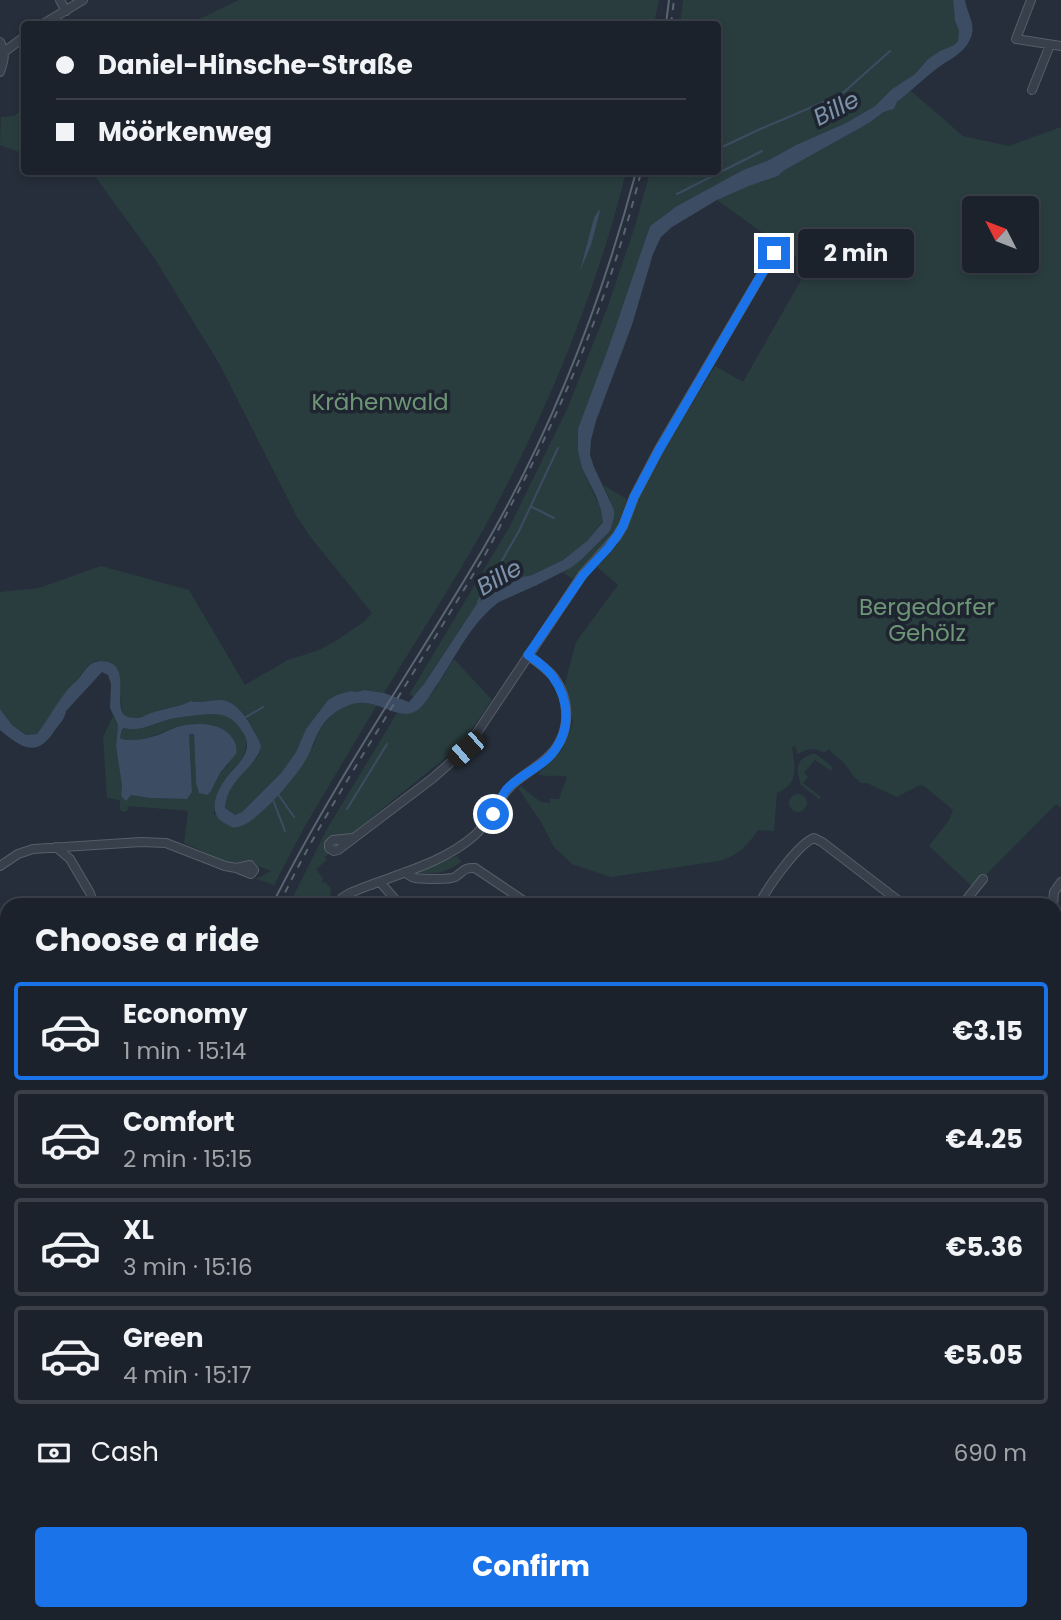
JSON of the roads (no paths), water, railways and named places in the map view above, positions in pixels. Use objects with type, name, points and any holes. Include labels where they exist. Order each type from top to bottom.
[{"type":"street","points":[[60,0],[66,11]]},
{"type":"street","points":[[48,21],[83,0]]},
{"type":"street","points":[[1031,0],[1016,39],[1061,46]]},
{"type":"street","points":[[5,52],[21,39]]},
{"type":"street","points":[[0,42],[5,52],[0,72]]},
{"type":"street","points":[[1032,90],[1050,45]]},
{"type":"street","points":[[331,850],[338,850],[433,778],[466,749],[583,575],[617,536],[659,450],[774,253]]},
{"type":"street","points":[[342,898],[405,873],[460,846],[477,833],[493,814],[505,792],[539,765],[559,744],[565,730],[566,706],[553,676],[528,655]]},
{"type":"street","points":[[764,898],[777,877],[812,838],[818,839],[895,898]]},
{"type":"street","points":[[0,866],[26,851],[141,842],[166,843],[236,868]]},
{"type":"street","points":[[56,848],[70,859],[92,898]]},
{"type":"street","points":[[405,873],[413,878],[448,879],[469,867],[475,868],[520,898]]},
{"type":"street","points":[[968,898],[983,879]]},
{"type":"street","points":[[380,881],[394,898]]},
{"type":"street","points":[[1054,898],[1054,892],[1061,882]]},
{"type":"water","points":[[953,0],[965,0],[972,28],[968,43],[897,102],[894,109],[884,112],[778,176],[717,200],[672,227],[661,237],[591,440],[590,455],[614,510],[610,531],[572,567],[499,602],[489,610],[473,629],[420,708],[408,714],[356,703],[336,712],[326,720],[293,778],[265,809],[238,827],[221,821],[215,810],[216,796],[244,755],[247,744],[237,724],[226,716],[213,714],[184,717],[140,729],[122,730],[121,739],[132,740],[149,738],[178,726],[192,724],[212,725],[229,734],[236,745],[236,754],[207,795],[199,793],[196,783],[194,734],[189,734],[192,792],[187,799],[131,795],[126,801],[121,796],[116,746],[118,725],[110,708],[111,684],[108,675],[102,672],[66,711],[62,721],[42,744],[29,748],[23,746],[0,730],[0,709],[12,725],[26,735],[37,734],[68,689],[88,666],[100,661],[111,663],[117,669],[120,677],[120,705],[129,717],[139,718],[191,701],[227,701],[245,716],[261,745],[259,753],[231,788],[227,798],[225,808],[235,815],[242,812],[282,772],[296,752],[306,729],[328,700],[351,691],[364,690],[384,693],[409,702],[424,684],[478,602],[522,577],[563,560],[587,541],[603,522],[596,496],[582,468],[578,451],[578,429],[650,226],[677,206],[743,170],[846,123],[875,106],[892,89],[915,74],[928,59],[958,41],[959,31]]},
{"type":"water","points":[[599,210],[591,245],[580,271],[594,218]]},
{"type":"waterway","name":"Bille","points":[[721,148],[844,92],[890,51]]},
{"type":"waterway","points":[[721,172],[762,151]]},
{"type":"waterway","points":[[677,194],[715,175]]},
{"type":"waterway","name":"Bille","points":[[478,602],[519,531],[558,448]]},
{"type":"waterway","points":[[532,507],[554,518]]},
{"type":"waterway","points":[[246,717],[263,707]]},
{"type":"waterway","points":[[347,809],[387,744]]},
{"type":"waterway","points":[[278,794],[294,817]]},
{"type":"waterway","points":[[273,800],[285,831]]},
{"type":"tram line","points":[[666,21],[669,0]]},
{"type":"tram line","points":[[276,898],[321,814],[483,549],[531,459],[553,412],[590,318],[635,175]]},
{"type":"railway","points":[[671,21],[674,0]]},
{"type":"railway","points":[[283,898],[339,794],[486,553],[537,454],[573,375],[604,295],[640,175]]},
{"type":"park label","name":"Krähenwald","points":[[380,402]]},
{"type":"park label","name":"Bergedorfer Gehölz","points":[[927,620]]}]
